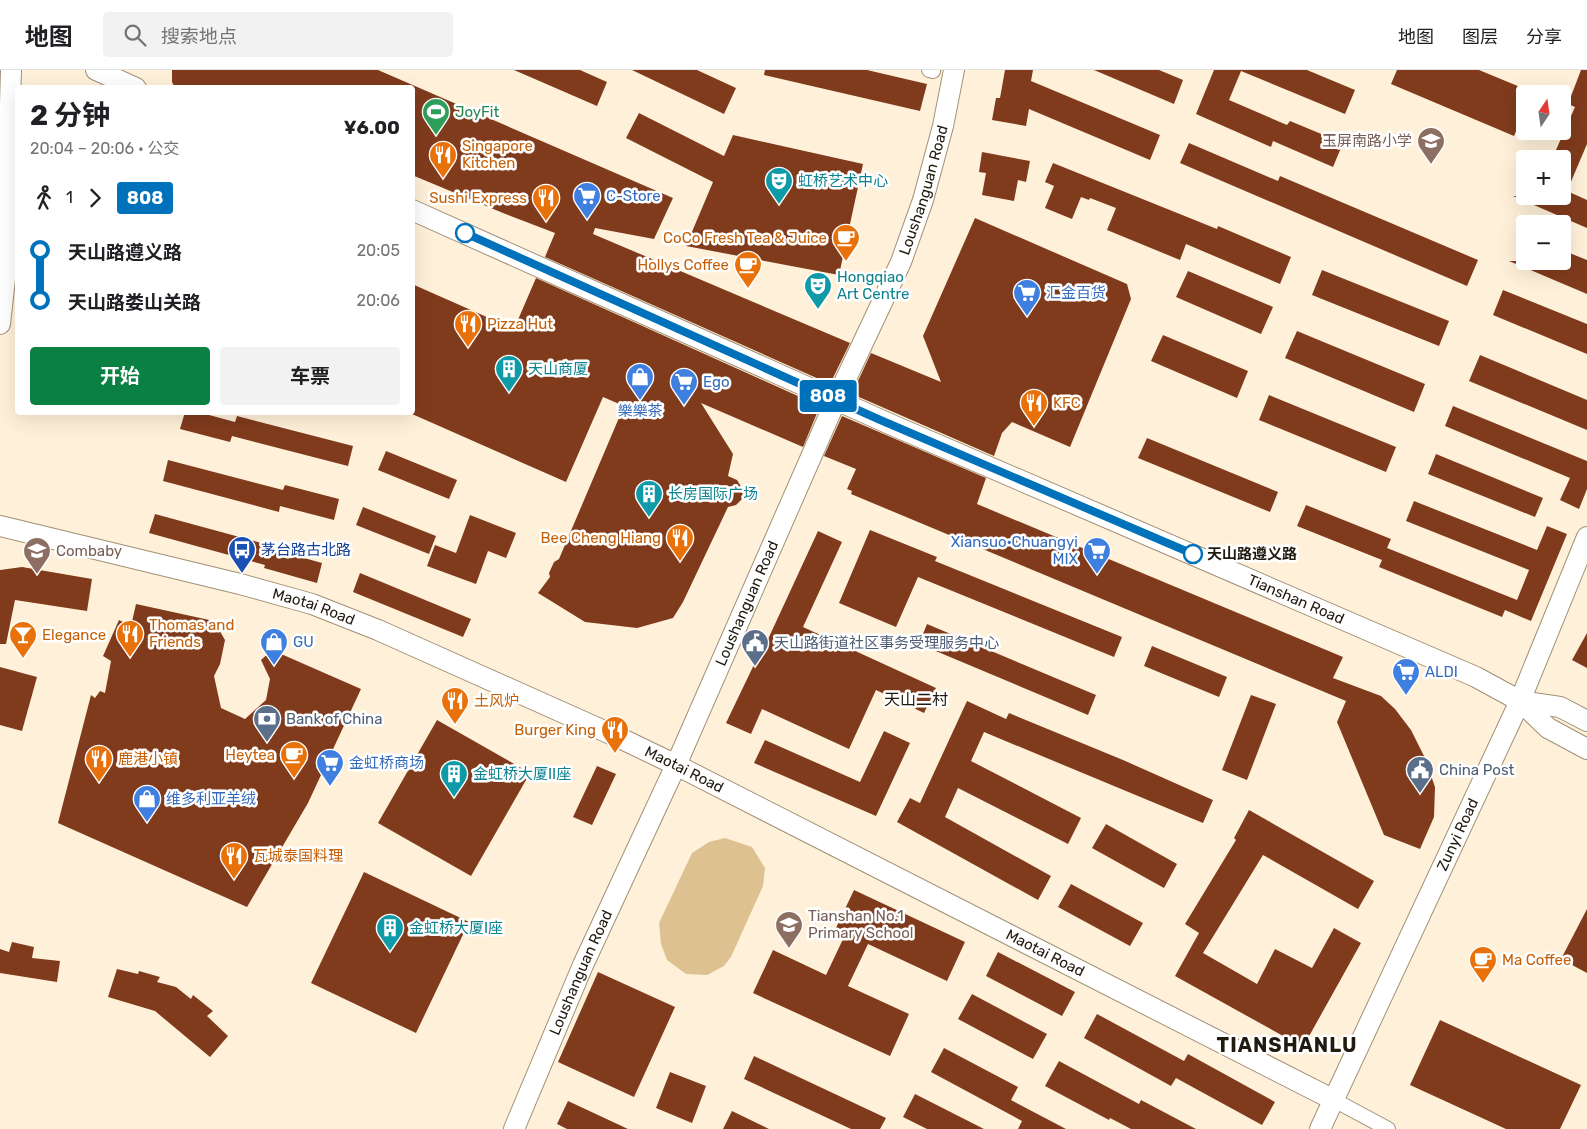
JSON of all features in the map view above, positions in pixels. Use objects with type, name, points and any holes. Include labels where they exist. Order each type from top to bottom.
[{"type":"street","points":[[0,324],[5,279],[10,70]]},
{"type":"street","points":[[96,70],[129,85]]},
{"type":"street","name":"Loushanguan Road","points":[[514,1129],[583,965],[676,765],[836,400],[901,262],[924,200],[943,126],[954,70]]},
{"type":"street","name":"Tianshan Road","points":[[415,211],[836,400],[1476,677],[1520,701],[1548,728],[1587,749]]},
{"type":"street","name":"Maotai Road","points":[[0,526],[240,584],[312,604],[378,630],[676,765],[1334,1100]]},
{"type":"street","name":"Zunyi Road","points":[[1320,1129],[1520,701],[1587,537]]},
{"type":"street","name":"Tianshan Road","points":[[1520,701],[1560,707],[1587,721]]},
{"type":"street","points":[[1334,1100],[1388,1129]]},
{"type":"shaded area","points":[[725,838],[752,847],[765,868],[763,886],[731,957],[724,966],[707,975],[686,974],[667,960],[661,944],[659,923],[692,853],[709,842]]},
{"type":"building","points":[[172,70],[378,70],[413,85],[174,85]]},
{"type":"building","points":[[514,70],[580,70],[607,82],[597,106]]},
{"type":"building","points":[[632,70],[697,70],[736,88],[724,114]]},
{"type":"building","points":[[765,70],[867,70],[927,84],[920,111],[764,75]]},
{"type":"building","points":[[1005,70],[1033,70],[1031,81],[1160,135],[1150,160],[1029,109],[1026,126],[992,120],[996,98],[1000,98]]},
{"type":"building","points":[[1094,70],[1159,70],[1183,80],[1174,104]]},
{"type":"building","points":[[1214,70],[1307,70],[1355,90],[1345,114],[1241,71],[1229,100],[1287,125],[1290,121],[1343,143],[1333,167],[1273,141],[1271,147],[1196,114]]},
{"type":"building","points":[[1397,70],[1479,70],[1516,85],[1516,131],[1514,136],[1391,84]]},
{"type":"building","points":[[1581,70],[1587,70],[1587,144],[1571,182],[1571,150],[1556,150],[1560,140],[1571,140],[1571,116],[1575,107],[1571,105],[1571,96]]},
{"type":"building","points":[[415,86],[673,198],[654,239],[595,228],[593,234],[850,343],[830,384],[545,257],[555,233],[415,176]]},
{"type":"building","name":"虹桥艺术中心","points":[[639,113],[724,156],[733,135],[863,164],[839,275],[686,246],[713,182],[626,138]]},
{"type":"building","points":[[1189,143],[1278,181],[1280,176],[1478,260],[1467,286],[1180,163]]},
{"type":"building","points":[[982,152],[1030,161],[1026,182],[1018,180],[1014,201],[982,195],[986,173],[979,172]]},
{"type":"building","points":[[1053,163],[1217,229],[1218,226],[1291,257],[1280,284],[1186,244],[1180,260],[1107,230],[1116,208],[1090,198],[1089,200],[1081,197],[1072,219],[1045,208],[1054,186],[1045,182]]},
{"type":"building","points":[[1571,193],[1587,200],[1587,228],[1571,221],[1571,215],[1557,215],[1534,205],[1571,205]]},
{"type":"building","name":"汇金百货","points":[[975,218],[1127,284],[1131,299],[1070,447],[1012,422],[1002,433],[994,456],[852,394],[871,353],[941,382],[923,336]]},
{"type":"building","points":[[1571,254],[1587,260],[1587,294],[1530,270],[1571,270]]},
{"type":"building","points":[[1322,270],[1449,321],[1439,346],[1312,295]]},
{"type":"building","points":[[1188,271],[1273,307],[1261,334],[1176,297]]},
{"type":"building","points":[[536,278],[820,406],[803,447],[701,403],[733,454],[728,476],[737,480],[743,490],[742,499],[736,505],[728,507],[683,602],[673,618],[637,628],[585,622],[538,593],[550,577],[549,573],[554,562],[559,559],[624,406],[603,397],[566,482],[414,415],[415,285],[514,329]]},
{"type":"building","points":[[1503,290],[1587,324],[1587,354],[1493,315]]},
{"type":"building","points":[[1297,331],[1425,384],[1414,412],[1285,358]]},
{"type":"building","points":[[1163,335],[1248,371],[1237,398],[1151,361]]},
{"type":"building","points":[[1480,355],[1587,400],[1587,430],[1469,381]]},
{"type":"building","points":[[1269,395],[1396,447],[1386,472],[1259,420]]},
{"type":"building","points":[[1453,406],[1587,461],[1587,489],[1579,509],[1560,500],[1570,478],[1445,426]]},
{"type":"building","points":[[184,415],[209,415],[235,422],[237,416],[353,446],[348,466],[232,436],[230,442],[180,429]]},
{"type":"building","points":[[842,416],[986,478],[977,504],[1343,657],[1333,678],[1381,696],[1395,709],[1411,730],[1425,758],[1435,787],[1434,817],[1420,849],[1384,835],[1337,722],[1346,701],[851,494],[852,491],[847,489],[856,469],[824,456]]},
{"type":"building","points":[[1147,438],[1278,492],[1270,512],[1138,458]]},
{"type":"building","points":[[386,451],[457,480],[449,499],[378,470]]},
{"type":"building","points":[[1436,454],[1543,498],[1535,517],[1428,474]]},
{"type":"building","points":[[168,460],[283,490],[285,485],[339,499],[334,520],[280,506],[279,512],[163,481]]},
{"type":"building","points":[[1414,501],[1537,550],[1547,526],[1567,534],[1531,621],[1505,610],[1502,617],[1379,567],[1382,560],[1297,526],[1306,505],[1391,539],[1387,548],[1517,600],[1529,570],[1406,521]]},
{"type":"building","points":[[363,507],[436,536],[429,554],[356,525]]},
{"type":"building","points":[[155,514],[280,548],[279,551],[322,563],[317,583],[264,568],[265,565],[149,533]]},
{"type":"building","points":[[470,515],[516,533],[506,558],[488,551],[476,584],[427,566],[435,545],[456,553]]},
{"type":"building","points":[[870,530],[937,557],[935,561],[1122,637],[1114,657],[918,577],[896,627],[839,603]]},
{"type":"building","points":[[818,531],[842,542],[803,627],[936,688],[924,713],[876,690],[849,749],[762,709],[751,734],[726,723],[761,650],[763,650]]},
{"type":"building","points":[[22,567],[92,579],[87,611],[15,600],[6,644],[0,644],[0,570]]},
{"type":"building","points":[[360,573],[471,619],[463,637],[353,592]]},
{"type":"building","points":[[136,604],[214,621],[225,640],[220,664],[214,676],[221,708],[245,719],[266,700],[270,679],[261,660],[272,650],[361,689],[308,803],[247,907],[58,823],[91,695],[95,698],[100,691],[105,693],[111,661],[103,656],[119,620],[131,626]]},
{"type":"building","points":[[927,624],[1096,695],[1088,715],[919,644]]},
{"type":"building","points":[[1587,633],[1587,668],[1572,660]]},
{"type":"building","points":[[1152,646],[1227,677],[1219,697],[1144,666]]},
{"type":"building","points":[[0,667],[37,677],[22,731],[0,725]]},
{"type":"building","points":[[1251,695],[1276,704],[1247,780],[1222,770]]},
{"type":"building","points":[[967,701],[1006,719],[1009,713],[1213,800],[1203,823],[984,732],[971,761],[1081,818],[1068,844],[958,788],[945,817],[1051,876],[1038,900],[897,822],[910,798],[920,803]]},
{"type":"building","name":"金虹桥大厦II座","points":[[437,720],[530,773],[471,876],[378,823]]},
{"type":"building","points":[[884,731],[910,743],[876,816],[754,763],[765,740],[860,782]]},
{"type":"building","points":[[597,766],[616,774],[592,825],[573,817]]},
{"type":"building","points":[[1249,810],[1374,881],[1358,909],[1263,855],[1203,953],[1257,984],[1275,949],[1312,968],[1334,928],[1361,943],[1303,1047],[1175,976],[1199,933],[1185,924],[1236,840],[1234,838]]},
{"type":"building","points":[[1106,824],[1177,864],[1164,888],[1092,848]]},
{"type":"building","name":"金虹桥大厦I座","points":[[364,872],[469,922],[416,1033],[311,983]]},
{"type":"building","points":[[1071,884],[1143,923],[1130,946],[1058,907]]},
{"type":"building","points":[[854,890],[965,942],[947,981],[868,944],[848,986],[909,1014],[890,1056],[753,993],[773,950],[826,975],[844,937],[834,932]]},
{"type":"building","points":[[1587,909],[1587,973],[1561,959]]},
{"type":"building","points":[[12,942],[34,947],[32,958],[60,961],[57,982],[0,973],[0,949],[9,952]]},
{"type":"building","points":[[998,952],[1075,992],[1062,1016],[986,976]]},
{"type":"building","points":[[117,969],[138,974],[139,971],[160,977],[157,982],[176,987],[191,999],[193,995],[213,1011],[207,1016],[228,1036],[210,1057],[155,1011],[108,997]]},
{"type":"building","points":[[598,972],[675,1007],[634,1097],[558,1062]]},
{"type":"building","points":[[972,994],[1047,1034],[1033,1059],[958,1019]]},
{"type":"building","points":[[1097,1014],[1184,1061],[1188,1054],[1275,1102],[1262,1125],[1176,1078],[1171,1086],[1084,1038]]},
{"type":"building","points":[[1440,1020],[1581,1085],[1560,1129],[1506,1129],[1410,1085]]},
{"type":"building","points":[[944,1048],[1018,1087],[1011,1100],[1066,1129],[1018,1129],[1022,1121],[931,1072]]},
{"type":"building","points":[[754,1056],[886,1118],[880,1129],[851,1129],[744,1079]]},
{"type":"building","points":[[1059,1061],[1139,1104],[1141,1100],[1196,1129],[1131,1129],[1110,1118],[1109,1120],[1045,1086]]},
{"type":"building","points":[[670,1072],[706,1086],[692,1123],[656,1108]]},
{"type":"building","points":[[915,1094],[984,1129],[927,1129],[903,1117]]},
{"type":"building","points":[[568,1101],[628,1129],[567,1129],[557,1124]]},
{"type":"building","points":[[732,1111],[769,1129],[723,1129]]},
{"type":"bus line","name":"808","points":[[465,233],[878,419],[1193,554]]},
{"type":"place","name":"JoyFit","points":[[436,136]]},
{"type":"place","name":"玉屏南路小学","points":[[1431,165]]},
{"type":"place","name":"Singapore Kitchen","points":[[443,179]]},
{"type":"place","name":"虹桥艺术中心","points":[[779,205]]},
{"type":"place","name":"C-Store","points":[[587,220]]},
{"type":"place","name":"Sushi Express","points":[[546,222]]},
{"type":"place","name":"CoCo Fresh Tea & Juice","points":[[846,262]]},
{"type":"place","name":"Hollys Coffee","points":[[748,289]]},
{"type":"place","name":"Hongqiao Art Centre","points":[[818,310]]},
{"type":"place","name":"汇金百货","points":[[1027,317]]},
{"type":"place","name":"Pizza Hut","points":[[468,348]]},
{"type":"place","name":"天山商厦","points":[[509,393]]},
{"type":"place","name":"樂樂茶","points":[[640,401]]},
{"type":"place","name":"Ego","points":[[684,406]]},
{"type":"place","name":"KFC","points":[[1034,427]]},
{"type":"place","name":"长房国际广场","points":[[649,518]]},
{"type":"place","name":"天山路遵义路","points":[[1193,554]]},
{"type":"place","name":"Bee Cheng Hiang","points":[[680,562]]},
{"type":"place","name":"茅台路古北路","points":[[242,574]]},
{"type":"place","name":"Combaby","points":[[37,575]]},
{"type":"place","name":"Xiansuo·Chuangyi MIX","points":[[1097,575]]},
{"type":"place","name":"Thomas and Friends","points":[[130,658]]},
{"type":"place","name":"Elegance","points":[[23,659]]},
{"type":"place","name":"GU","points":[[274,666]]},
{"type":"place","name":"天山路街道社区事务受理服务中心","points":[[755,667]]},
{"type":"place","name":"ALDI","points":[[1406,696]]},
{"type":"place","name":"土风炉","points":[[455,725]]},
{"type":"place","name":"Bank of China","points":[[267,743]]},
{"type":"place","name":"Burger King","points":[[615,754]]},
{"type":"place","name":"Heytea","points":[[294,779]]},
{"type":"place","name":"鹿港小镇","points":[[99,783]]},
{"type":"place","name":"金虹桥商场","points":[[330,787]]},
{"type":"place","name":"China Post","points":[[1420,794]]},
{"type":"place","name":"金虹桥大厦II座","points":[[454,798]]},
{"type":"place","name":"维多利亚羊绒","points":[[147,823]]},
{"type":"place","name":"瓦城泰国料理","points":[[234,880]]},
{"type":"place","name":"Tianshan No.1 Primary School","points":[[789,949]]},
{"type":"place","name":"金虹桥大厦I座","points":[[390,952]]},
{"type":"place","name":"Ma Coffee","points":[[1483,984]]},
{"type":"district","name":"天山二村","points":[[916,699]]},
{"type":"district","name":"TIANSHANLU","points":[[1287,1045]]}]
